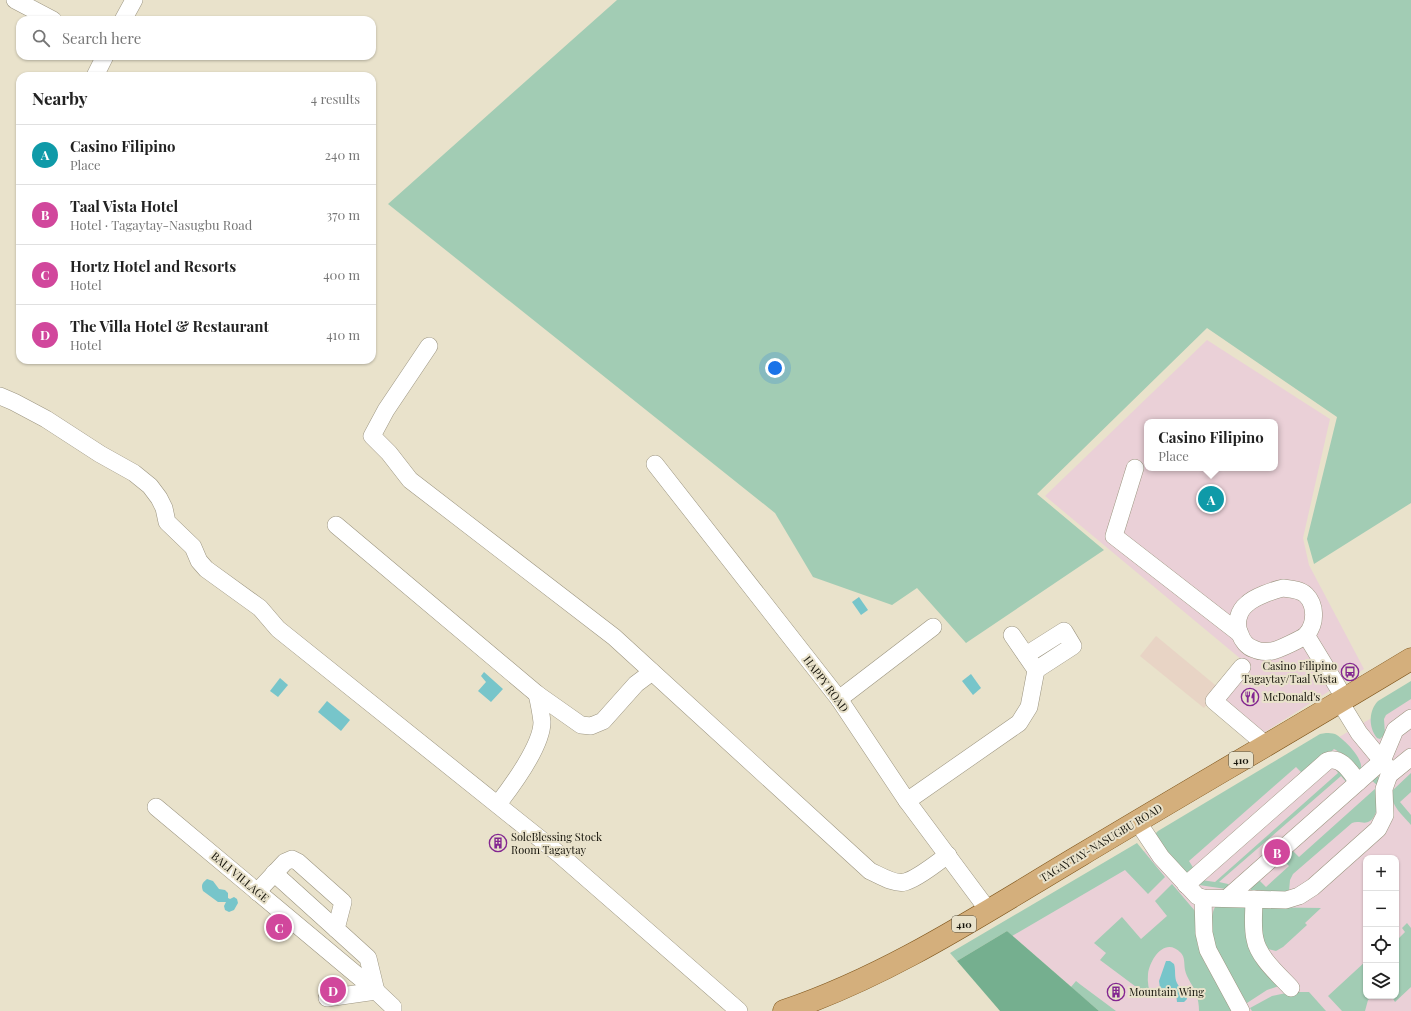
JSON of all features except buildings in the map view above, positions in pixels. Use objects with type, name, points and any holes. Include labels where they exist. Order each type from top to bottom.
[{"type":"main road","name":"TAGAYTAY-NASUGBU ROAD","points":[[784,1011],[810,1002],[864,979],[899,962],[1411,659]]},
{"type":"street","points":[[15,0],[46,16]]},
{"type":"street","points":[[125,16],[134,0]]},
{"type":"street","points":[[97,72],[103,60]]},
{"type":"street","points":[[429,346],[386,410],[372,436],[389,453],[410,480],[614,637],[870,871],[889,880],[904,882],[921,874],[948,855]]},
{"type":"street","points":[[0,396],[46,419],[100,454],[134,473],[150,486],[164,508],[167,522],[192,547],[199,562],[206,569],[260,608],[278,629],[559,854],[739,1011]]},
{"type":"street","name":"HAPPY ROAD","points":[[655,464],[839,699],[907,801],[988,910]]},
{"type":"street","points":[[1135,468],[1114,536],[1239,633]]},
{"type":"street","points":[[336,525],[538,694],[581,725],[591,726],[603,721],[636,684],[652,672]]},
{"type":"street","points":[[1283,588],[1296,589],[1306,594],[1312,605],[1314,616],[1312,626],[1306,635],[1274,651],[1263,652],[1252,649],[1244,642],[1239,633],[1237,623],[1240,614],[1247,604],[1272,590],[1283,588]]},
{"type":"street","points":[[839,699],[933,627]]},
{"type":"street","points":[[1026,655],[1064,631],[1073,646],[1036,670]]},
{"type":"street","points":[[907,801],[1019,723],[1029,707],[1036,670],[1012,635]]},
{"type":"street","points":[[1137,821],[1160,857],[1197,896],[1203,898],[1286,900],[1299,896],[1313,887],[1372,835],[1380,826],[1385,815],[1384,789],[1389,775],[1387,767],[1352,722],[1343,700],[1306,635]]},
{"type":"street","points":[[1242,667],[1214,701],[1266,745]]},
{"type":"street","points":[[498,804],[516,780],[540,735],[542,723],[538,694]]},
{"type":"street","points":[[1387,767],[1395,730],[1411,718]]},
{"type":"street","points":[[1228,898],[1358,782],[1411,757]]},
{"type":"street","points":[[1186,885],[1327,761],[1334,759],[1340,761],[1358,782]]},
{"type":"street","name":"BALI VILLAGE","points":[[156,807],[376,991],[393,1007],[393,1011]]},
{"type":"street","points":[[257,892],[288,860],[295,860],[343,902],[336,929]]},
{"type":"street","points":[[274,873],[368,958],[376,991],[327,998]]},
{"type":"street","points":[[1203,898],[1204,933],[1208,950],[1241,1011]]},
{"type":"street","points":[[1254,899],[1254,938],[1256,945],[1264,958],[1291,988]]},
{"type":"shaded area","points":[[1207,340],[1330,419],[1303,538],[1309,565],[1364,669],[1249,742],[1206,705],[1242,660],[1045,496]]},
{"type":"shaded area","points":[[1156,636],[1220,689],[1204,708],[1140,656]]},
{"type":"shaded area","points":[[1411,695],[1411,1011],[1099,1011],[1007,931]]},
{"type":"green space","points":[[617,0],[1411,0],[1411,503],[1314,564],[1307,539],[1337,417],[1207,328],[1037,494],[1104,550],[966,643],[917,588],[892,605],[813,577],[775,513],[388,204]]},
{"type":"green space","points":[[1411,681],[1411,699],[1386,715],[1384,719],[1385,734],[1380,739],[1377,738],[1371,724],[1371,714],[1375,705],[1378,701]]},
{"type":"green space","points":[[1320,734],[1335,734],[1347,744],[1359,759],[1361,768],[1358,770],[1334,749],[1305,774],[1296,767],[1189,861],[1194,869],[1187,875],[1168,855],[1156,837],[1156,833],[1158,831]]},
{"type":"green space","points":[[1333,765],[1349,781],[1347,783],[1341,776],[1219,882],[1229,885],[1226,889],[1199,885],[1201,880],[1215,882],[1338,773]]},
{"type":"green space","points":[[1411,773],[1411,792],[1400,802],[1411,815],[1411,825],[1394,805],[1392,795],[1393,790]]},
{"type":"green space","points":[[1377,774],[1380,784],[1378,806],[1376,813],[1370,821],[1364,823],[1352,823],[1293,874],[1290,880],[1289,891],[1251,890],[1250,888],[1259,880],[1266,887],[1289,866],[1282,859],[1292,850],[1299,857],[1376,788],[1377,785],[1370,779]]},
{"type":"green space","points":[[1137,843],[1165,877],[1148,894],[1125,870],[1012,936],[1007,931],[957,961],[950,953]]},
{"type":"green space","points":[[1172,884],[1195,911],[1198,947],[1205,963],[1232,1011],[1199,1011],[1197,995],[1186,973],[1183,956],[1175,948],[1164,948],[1155,956],[1149,968],[1148,986],[1151,998],[1100,960],[1106,953],[1094,943],[1122,917],[1141,939],[1167,916],[1155,901]]},
{"type":"green space","points":[[1216,906],[1248,907],[1279,986],[1267,990],[1247,1003],[1228,973],[1217,951],[1212,929],[1212,917]]},
{"type":"green space","points":[[1261,907],[1321,908],[1305,923],[1307,925],[1283,947],[1276,951],[1268,949],[1262,937]]},
{"type":"green space","points":[[1407,923],[1411,928],[1411,987],[1399,998],[1399,938],[1405,932],[1402,928]]},
{"type":"green space","points":[[1007,931],[1099,1011],[1000,1011],[957,961]]},
{"type":"green space","points":[[1363,964],[1363,999],[1370,999],[1368,1000],[1365,1011],[1342,1011],[1328,996]]},
{"type":"green space","points":[[1076,981],[1116,1011],[1099,1011],[1071,987]]},
{"type":"green space","points":[[1291,992],[1309,992],[1326,1011],[1252,1011],[1250,1008],[1272,996]]},
{"type":"water","points":[[859,597],[868,610],[861,615],[852,602]]},
{"type":"water","points":[[484,672],[503,689],[491,702],[478,691],[486,682],[481,676]]},
{"type":"water","points":[[971,674],[981,688],[973,695],[962,681]]},
{"type":"water","points":[[280,678],[288,685],[278,697],[270,691]]},
{"type":"water","points":[[327,701],[350,720],[341,731],[318,712]]},
{"type":"water","points":[[207,879],[213,881],[219,889],[225,890],[228,893],[228,898],[230,899],[234,897],[237,899],[238,903],[234,910],[229,912],[225,910],[224,906],[226,902],[218,902],[203,891],[202,884]]},
{"type":"water","points":[[1166,961],[1170,961],[1174,964],[1176,981],[1187,999],[1184,1002],[1177,1002],[1176,993],[1170,992],[1167,995],[1160,988],[1159,981]]},
{"type":"place","name":"Casino Filipino","points":[[1211,499]]},
{"type":"place","name":"Casino Filipino Tagaytay/Taal Vista","points":[[1350,672]]},
{"type":"place","name":"McDonald's","points":[[1250,697]]},
{"type":"place","name":"SoleBlessing Stock Room Tagaytay","points":[[498,843]]},
{"type":"place","name":"Taal Vista Hotel","points":[[1277,852]]},
{"type":"place","name":"Hortz Hotel and Resorts","points":[[279,927]]},
{"type":"place","name":"The Villa Hotel & Restaurant","points":[[333,990]]},
{"type":"place","name":"Mountain Wing","points":[[1116,992]]}]
